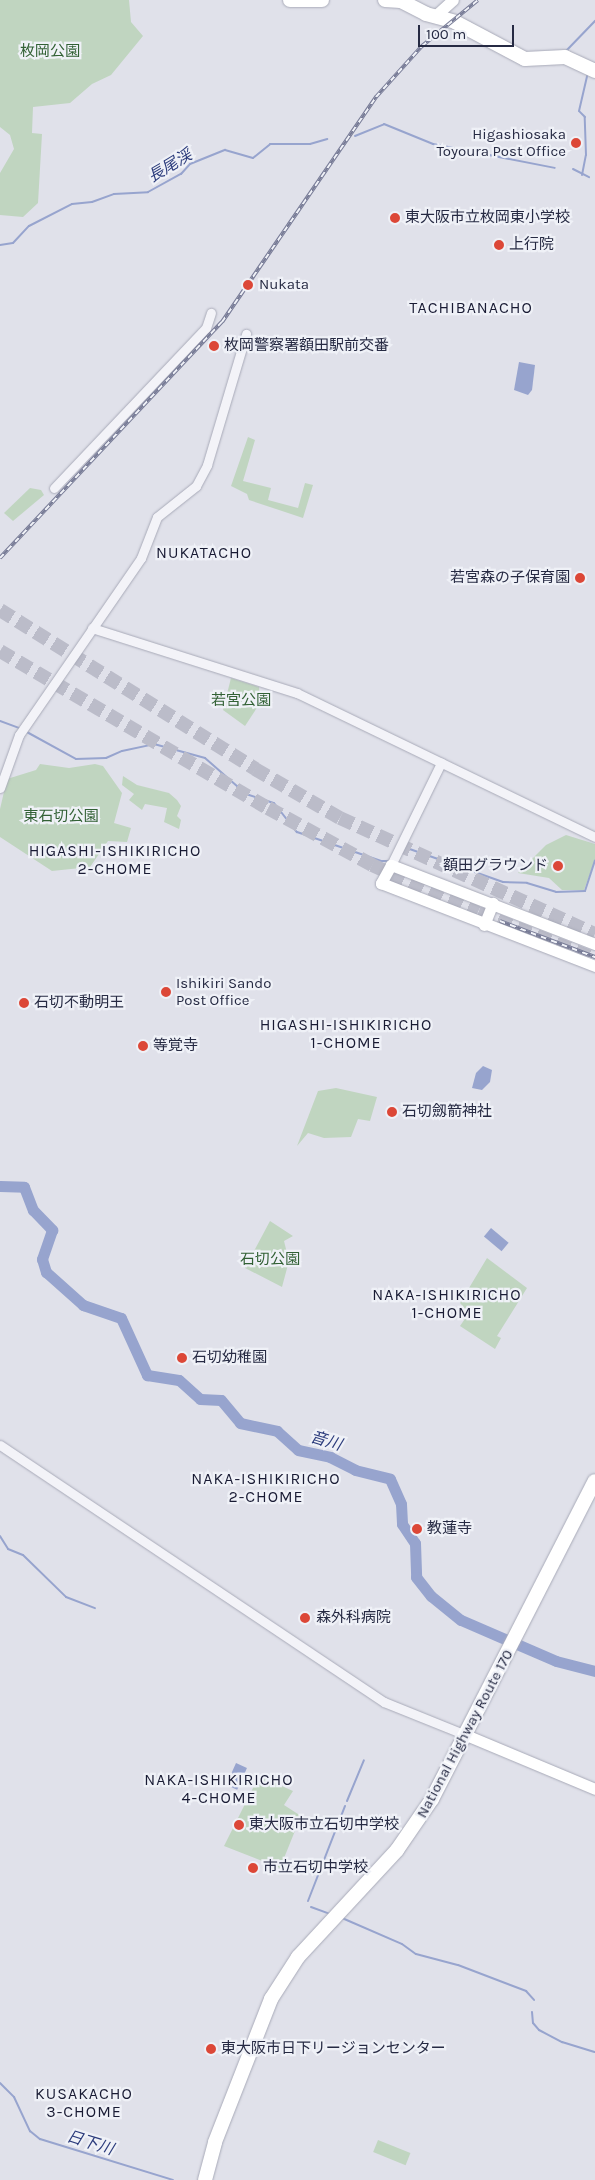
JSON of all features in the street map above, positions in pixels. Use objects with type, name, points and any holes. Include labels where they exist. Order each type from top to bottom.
[{"type":"highway","points":[[293,1],[322,0]]},
{"type":"highway","points":[[385,0],[401,0],[435,16],[455,22],[525,59],[565,57],[595,71]]},
{"type":"highway","name":"National Highway Route 170","points":[[205,2180],[215,2142],[276,1989],[298,1956],[414,1828],[514,1644],[595,1481]]},
{"type":"main road","points":[[435,16],[453,0]]},
{"type":"main road","points":[[595,944],[391,865],[381,883],[484,925],[595,966]]},
{"type":"main road","points":[[484,925],[493,903]]},
{"type":"main road","points":[[466,1735],[595,1789]]},
{"type":"street","points":[[54,488],[206,328],[211,312]]},
{"type":"street","points":[[0,788],[19,735],[141,558],[157,517],[196,486],[207,466],[246,334]]},
{"type":"street","points":[[92,628],[296,693],[595,837]]},
{"type":"street","points":[[391,865],[441,763]]},
{"type":"street","points":[[0,1445],[384,1702],[466,1735]]},
{"type":"green space","name":"枚岡公園","points":[[0,0],[129,0],[131,22],[143,36],[111,75],[92,84],[70,103],[33,107],[32,133],[42,134],[38,203],[23,217],[0,215],[0,173],[14,149],[10,135],[0,127]]},
{"type":"green space","points":[[248,437],[255,440],[243,481],[271,488],[268,500],[298,508],[305,483],[313,485],[303,518],[249,500],[247,494],[231,486]]},
{"type":"green space","points":[[30,488],[41,490],[44,495],[13,521],[4,513]]},
{"type":"green space","name":"若宮公園","points":[[231,678],[259,687],[260,703],[245,726],[223,710]]},
{"type":"green space","name":"東石切公園","points":[[40,764],[69,768],[95,764],[103,766],[122,793],[114,823],[131,828],[127,842],[108,841],[90,867],[52,871],[0,837],[0,809],[7,779],[36,770]]},
{"type":"green space","points":[[123,776],[137,785],[169,793],[177,800],[181,806],[177,816],[181,820],[179,829],[164,822],[167,808],[145,804],[142,810],[129,800],[134,794],[122,785]]},
{"type":"green space","name":"額田グラウンド","points":[[566,835],[595,844],[595,860],[584,890],[562,890],[549,878],[518,873],[546,845]]},
{"type":"green space","points":[[336,1088],[377,1097],[370,1121],[358,1119],[351,1137],[324,1138],[308,1133],[297,1146],[318,1091]]},
{"type":"green space","name":"石切公園","points":[[270,1221],[293,1236],[284,1241],[289,1261],[282,1287],[245,1268]]},
{"type":"green space","points":[[487,1258],[527,1288],[497,1336],[501,1338],[495,1349],[460,1326],[469,1313],[460,1303]]},
{"type":"green space","points":[[259,1776],[293,1791],[284,1805],[301,1816],[280,1868],[224,1846]]},
{"type":"green space","points":[[378,2140],[410,2153],[406,2165],[373,2152]]},
{"type":"water","points":[[519,362],[535,365],[532,390],[528,395],[514,390]]},
{"type":"water","points":[[483,1066],[492,1070],[490,1082],[482,1090],[472,1088],[476,1073]]},
{"type":"water","points":[[491,1228],[509,1243],[502,1251],[484,1236]]},
{"type":"water","points":[[236,1763],[247,1768],[237,1790],[226,1785]]},
{"type":"waterway","points":[[566,51],[595,21]]},
{"type":"waterway","points":[[582,175],[586,155],[585,117],[579,111],[587,75]]},
{"type":"waterway","name":"長尾渓","points":[[355,136],[384,124],[433,144],[555,168]]},
{"type":"waterway","name":"長尾渓","points":[[0,245],[13,243],[29,226],[72,204],[92,202],[114,194],[148,192],[181,174],[190,164],[225,150],[253,158],[270,144],[310,144],[327,139]]},
{"type":"waterway","name":"長尾渓","points":[[573,169],[589,177]]},
{"type":"waterway","points":[[0,721],[19,728]]},
{"type":"waterway","points":[[25,731],[76,759],[106,758],[122,751],[154,744],[205,758],[246,794],[274,803],[297,832],[381,861],[389,861]]},
{"type":"waterway","points":[[404,847],[503,882],[527,883],[556,892],[585,891],[595,861]]},
{"type":"waterway","name":"音川","points":[[0,1186],[24,1187],[33,1210],[52,1230],[42,1259],[46,1272],[83,1305],[121,1318],[147,1375],[179,1380],[200,1399],[221,1400],[240,1423],[277,1431],[298,1450],[330,1457],[355,1470],[390,1479],[401,1504],[402,1524],[415,1543],[416,1577],[431,1596],[461,1620],[556,1661],[595,1671]]},
{"type":"waterway","points":[[0,1536],[8,1549],[23,1555],[66,1597],[95,1608]]},
{"type":"waterway","points":[[347,1801],[364,1760]]},
{"type":"waterway","points":[[308,1901],[345,1806]]},
{"type":"waterway","points":[[311,1907],[330,1914]]},
{"type":"waterway","points":[[342,1918],[402,1944],[416,1954],[458,1965],[526,1991],[534,2000]]},
{"type":"waterway","points":[[532,2012],[533,2023],[539,2030],[562,2042],[595,2052]]},
{"type":"waterway","name":"日下川","points":[[0,2083],[14,2097],[30,2131],[40,2139],[173,2180]]},
{"type":"tunnel","points":[[0,610],[255,769],[340,818],[595,934]]},
{"type":"tunnel","points":[[0,651],[268,808],[372,865],[478,913],[595,959]]},
{"type":"railway","points":[[0,558],[222,322],[376,97],[422,46],[478,0]]},
{"type":"railway","points":[[500,921],[595,957]]},
{"type":"place","name":"Higashiosaka Toyoura Post Office","points":[[576,143]]},
{"type":"place","name":"東大阪市立枚岡東小学校","points":[[395,218]]},
{"type":"place","name":"上行院","points":[[499,245]]},
{"type":"place","name":"Nukata","points":[[248,285]]},
{"type":"place","name":"枚岡警察署額田駅前交番","points":[[214,346]]},
{"type":"place","name":"若宮森の子保育園","points":[[580,578]]},
{"type":"place","name":"額田グラウンド","points":[[558,866]]},
{"type":"place","name":"Ishikiri Sando Post Office","points":[[166,992]]},
{"type":"place","name":"石切不動明王","points":[[24,1003]]},
{"type":"place","name":"等覚寺","points":[[143,1046]]},
{"type":"place","name":"石切劔箭神社","points":[[392,1112]]},
{"type":"place","name":"石切幼稚園","points":[[182,1358]]},
{"type":"place","name":"教蓮寺","points":[[417,1529]]},
{"type":"place","name":"森外科病院","points":[[305,1618]]},
{"type":"place","name":"東大阪市立石切中学校","points":[[239,1825]]},
{"type":"place","name":"市立石切中学校","points":[[253,1868]]},
{"type":"place","name":"東大阪市日下リージョンセンター","points":[[211,2049]]},
{"type":"district","name":"TACHIBANACHO","points":[[471,308]]},
{"type":"district","name":"NUKATACHO","points":[[204,553]]},
{"type":"district","name":"HIGASHI-ISHIKIRICHO 2-CHOME","points":[[115,860]]},
{"type":"district","name":"HIGASHI-ISHIKIRICHO 1-CHOME","points":[[346,1034]]},
{"type":"district","name":"NAKA-ISHIKIRICHO 1-CHOME","points":[[447,1304]]},
{"type":"district","name":"NAKA-ISHIKIRICHO 2-CHOME","points":[[266,1488]]},
{"type":"district","name":"NAKA-ISHIKIRICHO 4-CHOME","points":[[219,1789]]},
{"type":"district","name":"KUSAKACHO 3-CHOME","points":[[84,2103]]}]
